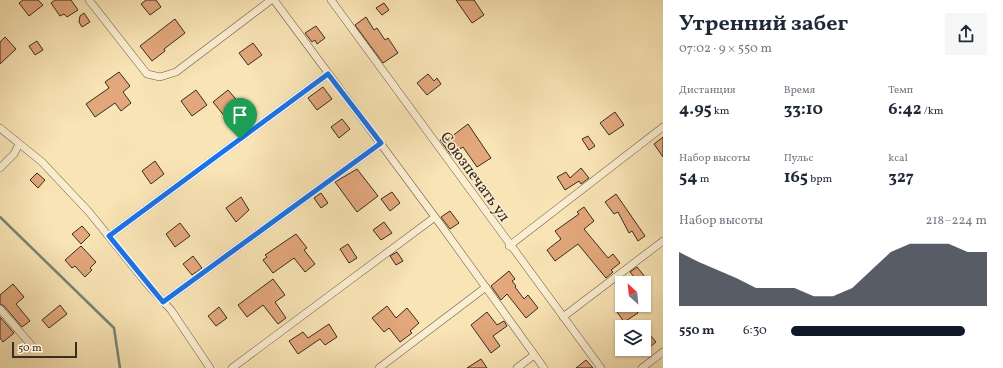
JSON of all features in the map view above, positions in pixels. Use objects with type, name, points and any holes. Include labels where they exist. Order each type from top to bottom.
[{"type":"street","points":[[88,0],[147,74],[160,77],[176,72],[271,0]]},
{"type":"street","points":[[274,0],[435,216],[544,368]]},
{"type":"street","name":"Союзпечать ул","points":[[330,0],[509,246],[600,368]]},
{"type":"street","points":[[109,236],[328,74]]},
{"type":"street","points":[[509,246],[663,127]]},
{"type":"street","points":[[0,128],[42,162],[109,236],[163,302],[210,368]]},
{"type":"street","points":[[163,302],[381,143]]},
{"type":"street","points":[[0,168],[14,154],[19,144]]},
{"type":"street","points":[[232,368],[435,216]]},
{"type":"street","points":[[563,317],[663,241]]},
{"type":"street","points":[[379,368],[486,287]]},
{"type":"street","points":[[0,309],[32,346]]},
{"type":"street","points":[[642,368],[663,352]]},
{"type":"street","points":[[517,368],[534,355]]},
{"type":"building","points":[[23,0],[38,0],[43,5],[29,16],[19,3]]},
{"type":"building","points":[[55,0],[71,0],[78,10],[67,17],[64,14],[60,16],[51,3]]},
{"type":"building","points":[[146,0],[156,0],[161,7],[150,15],[141,4]]},
{"type":"building","points":[[456,0],[474,0],[484,15],[472,23]]},
{"type":"building","points":[[384,3],[389,10],[382,15],[376,8]]},
{"type":"building","points":[[84,13],[90,22],[82,27],[79,22],[80,16]]},
{"type":"building","points":[[366,17],[374,30],[377,28],[385,40],[388,38],[398,53],[383,63],[355,25]]},
{"type":"building","points":[[175,19],[185,33],[164,49],[165,51],[152,61],[140,46]]},
{"type":"building","points":[[316,26],[325,38],[317,44],[315,40],[312,42],[305,33]]},
{"type":"building","points":[[5,37],[16,49],[0,64],[0,42]]},
{"type":"building","points":[[37,41],[43,50],[35,55],[29,46]]},
{"type":"building","points":[[253,43],[262,55],[248,65],[239,53]]},
{"type":"building","points":[[119,72],[130,86],[123,92],[131,103],[121,111],[115,103],[95,117],[86,104],[109,88],[105,82]]},
{"type":"building","points":[[428,74],[434,81],[437,78],[441,84],[427,95],[417,83]]},
{"type":"building","points":[[323,87],[332,99],[317,110],[308,98]]},
{"type":"building","points":[[196,90],[207,105],[192,116],[181,101]]},
{"type":"building","points":[[228,90],[241,105],[226,118],[213,102]]},
{"type":"building","points":[[615,112],[624,125],[609,135],[600,123]]},
{"type":"building","points":[[342,119],[350,129],[339,138],[331,127]]},
{"type":"building","points":[[468,124],[491,158],[477,167],[463,147],[451,155],[440,140],[445,137],[447,140]]},
{"type":"building","points":[[588,136],[595,146],[589,150],[582,139]]},
{"type":"building","points":[[663,137],[663,157],[654,144]]},
{"type":"building","points":[[155,161],[164,174],[151,184],[142,171]]},
{"type":"building","points":[[581,168],[589,178],[581,184],[579,181],[565,190],[557,177],[566,172],[570,178]]},
{"type":"building","points":[[357,169],[378,196],[357,212],[335,182]]},
{"type":"building","points":[[37,173],[45,180],[38,188],[30,180]]},
{"type":"building","points":[[392,192],[400,203],[390,211],[381,199]]},
{"type":"building","points":[[321,193],[328,203],[321,208],[314,198]]},
{"type":"building","points":[[616,194],[645,236],[638,241],[632,231],[629,233],[618,212],[614,214],[605,202]]},
{"type":"building","points":[[241,197],[249,210],[236,222],[226,208]]},
{"type":"building","points":[[584,207],[594,221],[584,229],[608,258],[613,254],[620,263],[611,270],[613,272],[606,278],[578,244],[555,261],[547,250],[561,239],[555,231],[579,214],[577,212]]},
{"type":"building","points":[[450,211],[459,223],[450,229],[441,217]]},
{"type":"building","points":[[384,222],[392,233],[381,240],[373,230]]},
{"type":"building","points":[[180,223],[190,236],[175,247],[166,234]]},
{"type":"building","points":[[82,226],[90,235],[81,244],[72,234]]},
{"type":"building","points":[[296,234],[307,248],[304,250],[315,264],[305,272],[294,258],[273,273],[263,260],[267,257],[265,255]]},
{"type":"building","points":[[348,244],[357,258],[349,263],[340,249]]},
{"type":"building","points":[[81,246],[96,262],[90,268],[92,270],[85,277],[75,266],[72,268],[65,260]]},
{"type":"building","points":[[397,252],[403,261],[396,265],[390,256]]},
{"type":"building","points":[[193,256],[202,268],[192,275],[183,264]]},
{"type":"building","points":[[637,267],[644,276],[633,276],[630,272]]},
{"type":"building","points":[[509,271],[515,279],[512,281],[516,286],[515,287],[524,299],[528,295],[538,308],[526,318],[507,294],[501,300],[491,286]]},
{"type":"building","points":[[273,279],[285,295],[275,302],[286,318],[278,324],[263,305],[247,317],[238,305]]},
{"type":"building","points":[[13,284],[24,297],[16,304],[30,321],[22,327],[4,306],[0,304],[0,295]]},
{"type":"building","points":[[60,305],[67,314],[49,328],[42,320]]},
{"type":"building","points":[[387,306],[396,318],[407,308],[419,323],[410,331],[412,333],[400,342],[389,328],[384,332],[372,318]]},
{"type":"building","points":[[219,307],[227,318],[216,326],[208,316]]},
{"type":"building","points":[[487,312],[497,325],[504,321],[507,326],[493,336],[500,346],[491,353],[471,325]]},
{"type":"building","points":[[617,312],[638,313],[627,320],[623,320]]},
{"type":"building","points":[[0,317],[14,333],[3,342],[0,338]]},
{"type":"building","points":[[329,324],[337,337],[325,345],[320,339],[298,354],[289,341],[303,332],[308,338]]},
{"type":"building","points":[[651,336],[656,342],[651,346]]},
{"type":"building","points":[[481,359],[487,368],[467,368]]},
{"type":"building","points":[[586,360],[593,368],[576,368]]},
{"type":"waterway","points":[[0,217],[114,328],[120,368]]},
{"type":"route","points":[[328,74],[381,143],[163,302],[109,236],[240,139],[328,74]]}]
